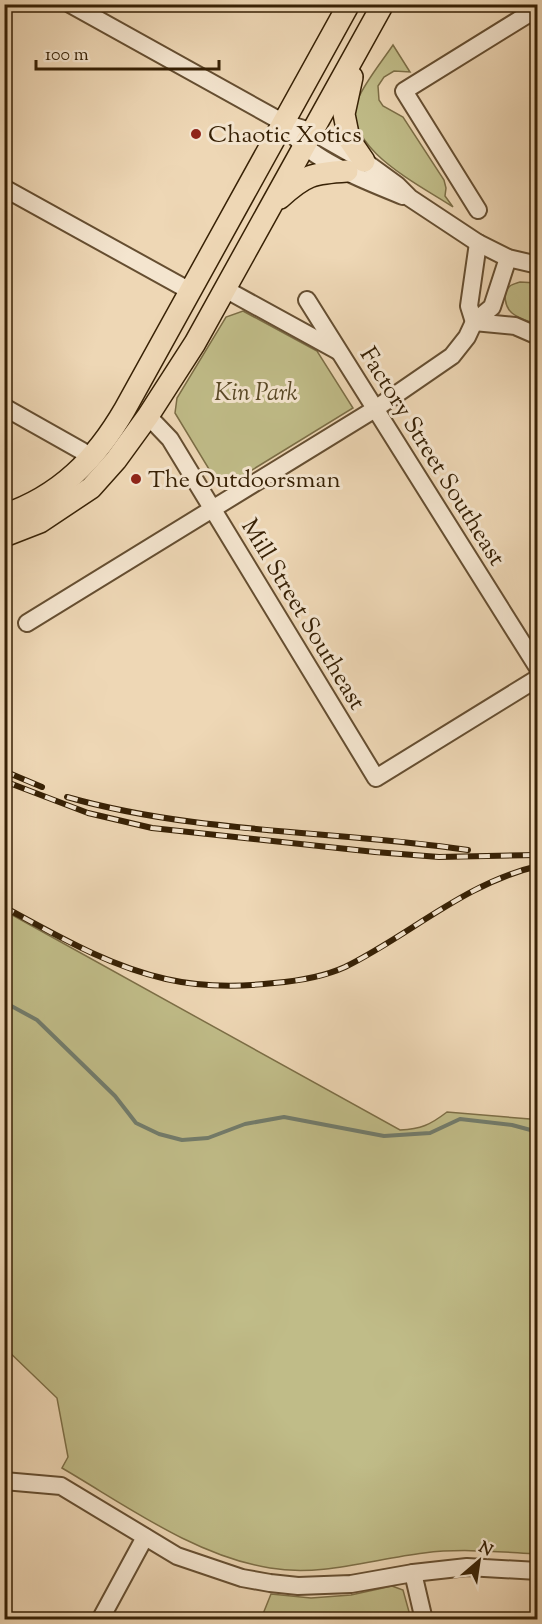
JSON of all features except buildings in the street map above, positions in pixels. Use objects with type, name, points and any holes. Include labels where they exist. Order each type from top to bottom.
[{"type":"main road","points":[[6,525],[49,494],[91,459],[116,425],[349,4]]},
{"type":"main road","points":[[6,525],[48,517],[91,488],[116,460],[148,417],[173,380],[225,289],[383,4]]},
{"type":"main road","points":[[269,209],[304,178],[355,166],[344,114],[360,47]]},
{"type":"street","points":[[70,4],[284,123],[355,166],[397,185],[410,198],[478,243],[508,258],[537,265]]},
{"type":"street","points":[[478,210],[404,92],[537,8]]},
{"type":"street","points":[[4,188],[190,291]]},
{"type":"street","points":[[474,322],[469,306],[478,243]]},
{"type":"street","points":[[27,623],[375,409],[452,356],[467,337],[474,322],[492,307],[508,258]]},
{"type":"street","points":[[225,289],[340,352]]},
{"type":"street","name":"Factory Street Southeast","points":[[307,300],[537,668]]},
{"type":"street","points":[[474,322],[515,326],[537,336]]},
{"type":"street","points":[[4,407],[82,451],[91,459]]},
{"type":"street","name":"Mill Street Southeast","points":[[148,417],[170,439],[376,778],[537,678]]},
{"type":"street","points":[[4,1481],[61,1486],[177,1556],[243,1578],[270,1583],[298,1586],[351,1584],[413,1573],[467,1567],[537,1571]]},
{"type":"street","points":[[100,1620],[146,1537]]},
{"type":"street","points":[[413,1573],[424,1620]]},
{"type":"green space","points":[[393,45],[410,72],[394,71],[384,77],[378,86],[379,100],[383,106],[403,117],[444,180],[445,196],[453,207],[386,163],[360,133],[355,116],[358,99]]},
{"type":"green space","points":[[520,282],[537,283],[535,324],[514,315],[506,304],[506,292],[511,286]]},
{"type":"green space","name":"Kin Park","points":[[243,311],[317,351],[353,408],[221,489],[175,413],[177,398],[226,317]]},
{"type":"green space","points":[[5,911],[400,1130],[425,1126],[447,1112],[530,1119],[537,1128],[537,1554],[452,1551],[424,1553],[328,1569],[270,1568],[242,1562],[188,1541],[62,1468],[68,1457],[57,1398],[5,1348]]},
{"type":"green space","points":[[392,1586],[403,1590],[411,1619],[273,1620],[263,1614],[271,1594],[311,1598],[351,1595]]},
{"type":"waterway","points":[[4,1002],[37,1020],[115,1096],[136,1123],[159,1134],[182,1140],[208,1138],[245,1124],[284,1117],[384,1136],[430,1133],[460,1119],[512,1125],[538,1132]]},
{"type":"railway","points":[[4,771],[42,787]]},
{"type":"railway","points":[[4,781],[88,813],[152,828],[439,857],[538,855]]},
{"type":"railway","points":[[67,797],[116,809],[216,825],[418,843],[468,850]]},
{"type":"railway","points":[[4,907],[83,949],[145,973],[193,984],[234,986],[261,984],[310,978],[345,967],[486,884],[538,866]]},
{"type":"place","name":"Chaotic Xotics","points":[[196,134]]},
{"type":"place","name":"The Outdoorsman","points":[[136,479]]}]
